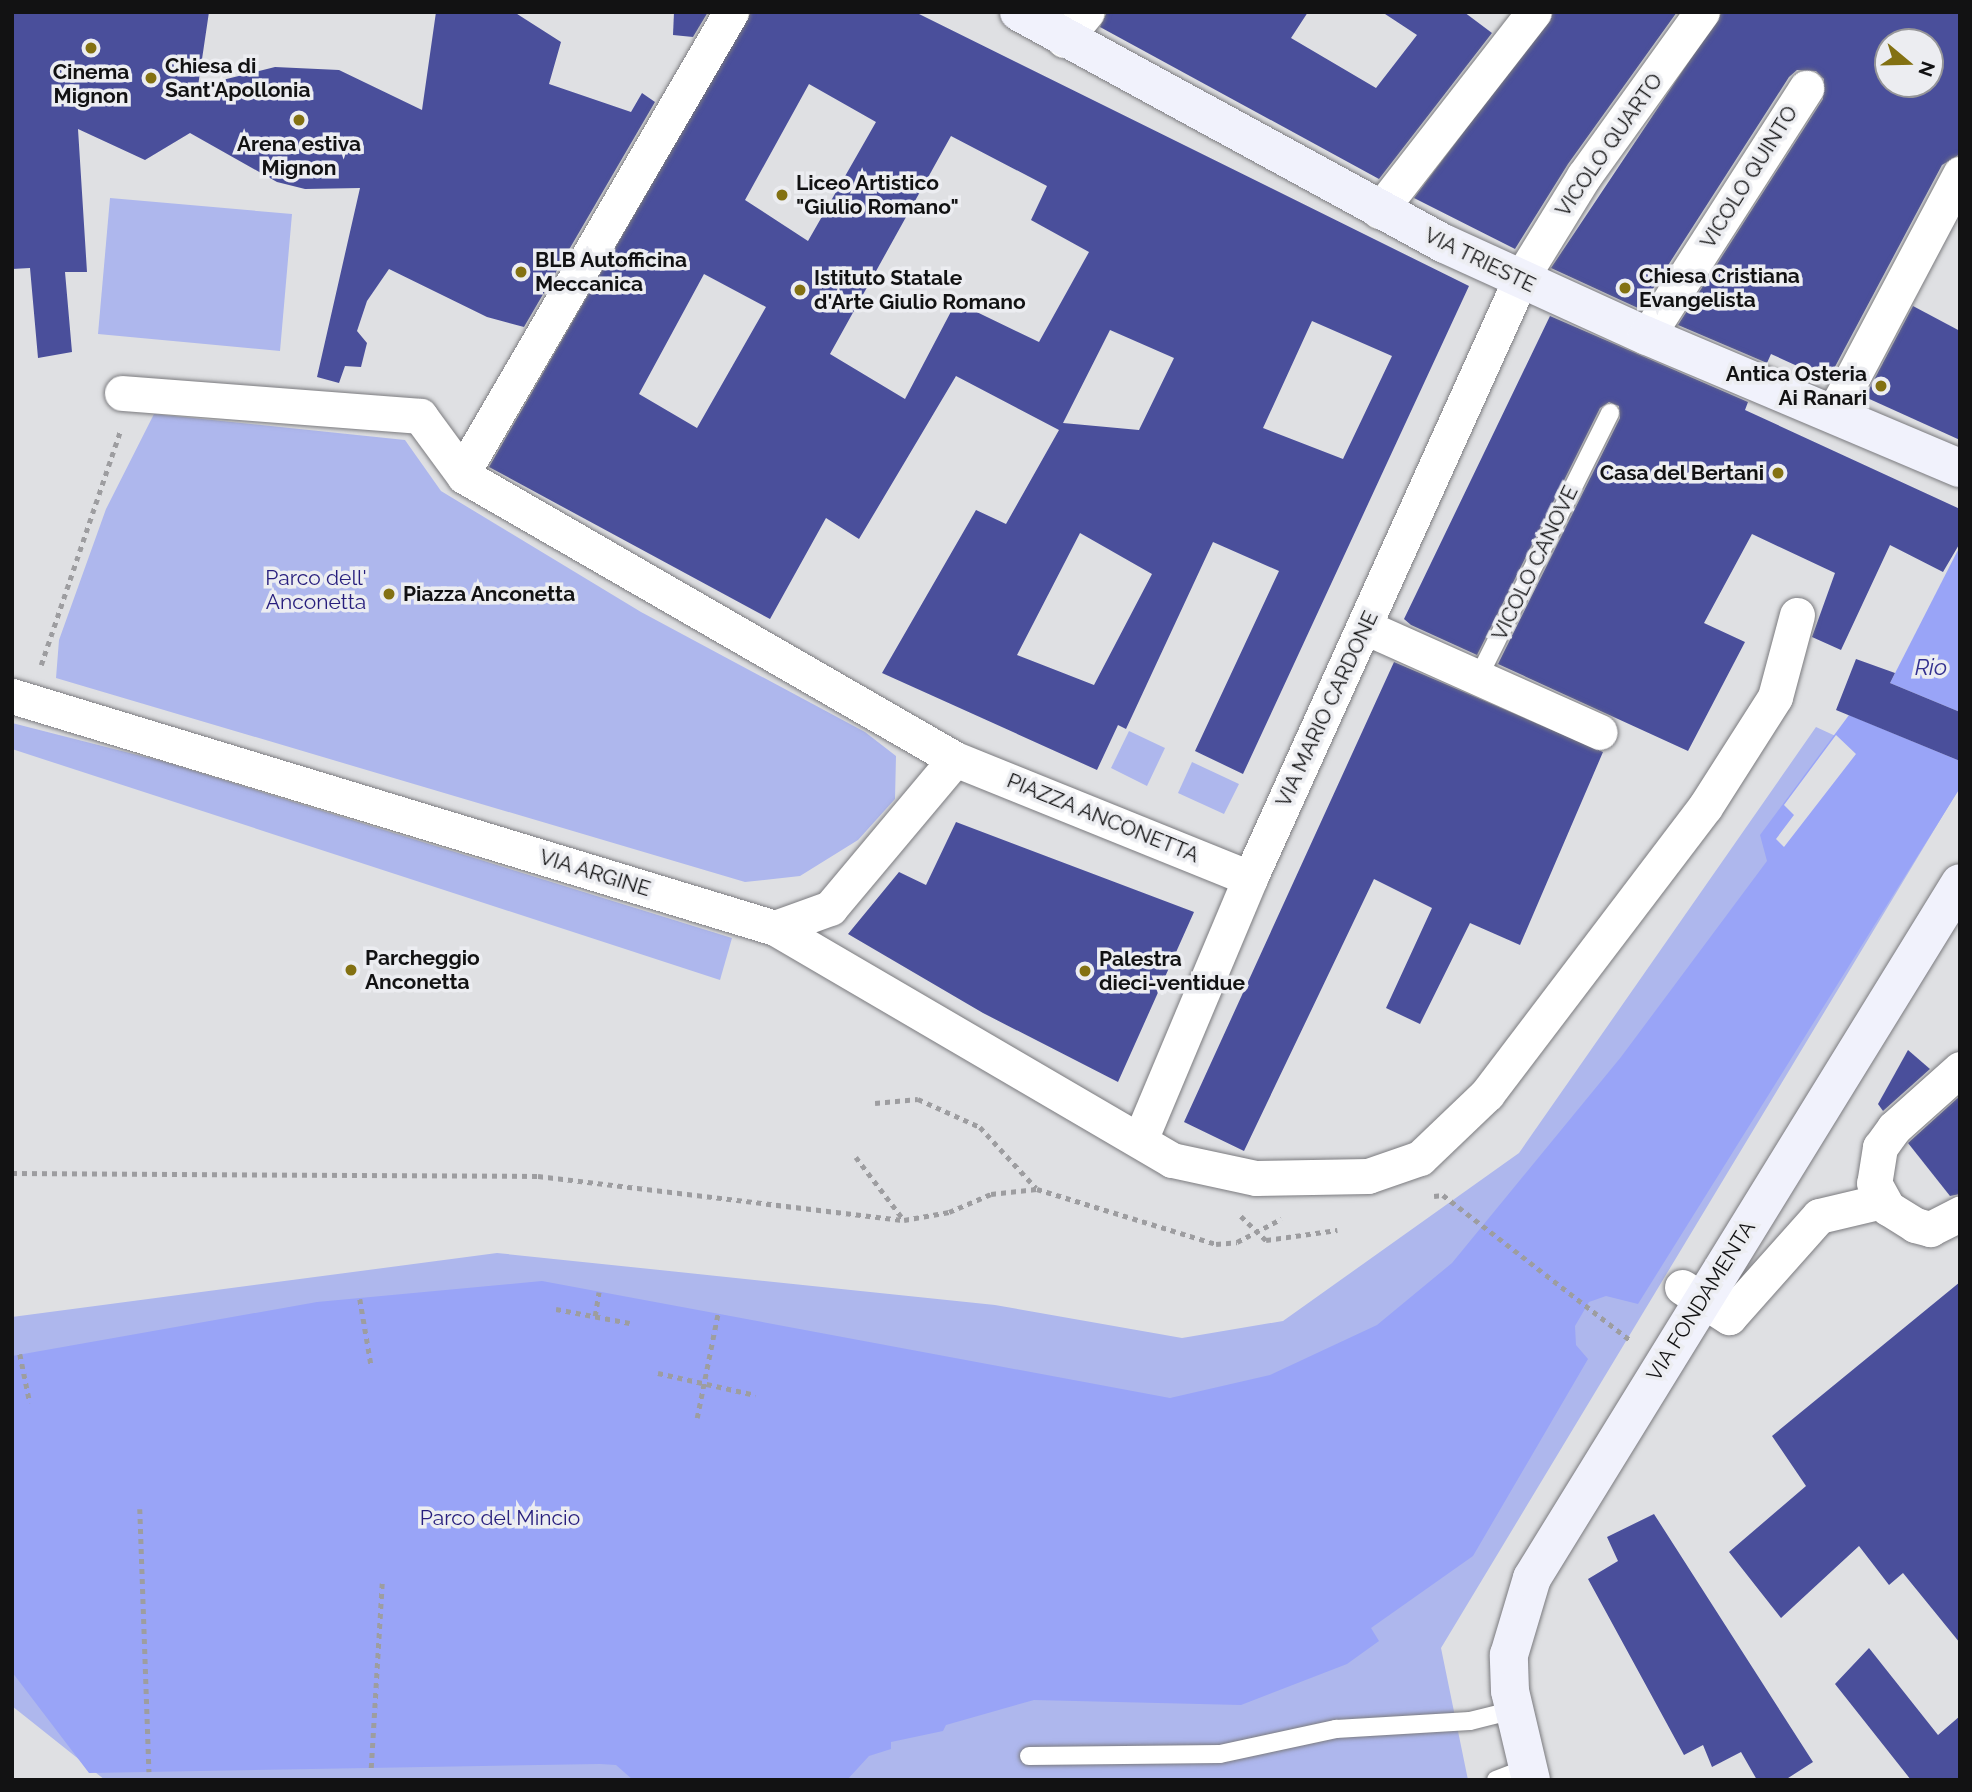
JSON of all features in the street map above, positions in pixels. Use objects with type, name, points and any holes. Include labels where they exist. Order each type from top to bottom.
[{"type":"main road","name":"VIA TRIESTE","points":[[1019,12],[1076,26],[1379,211],[1520,280],[1647,337],[1960,468]]},
{"type":"main road","name":"VIA FONDAMENTA","points":[[1517,1756],[1509,1655],[1520,1602],[1692,1293],[1960,883]]},
{"type":"street","points":[[464,470],[731,12]]},
{"type":"street","points":[[1379,211],[1534,12]]},
{"type":"street","name":"VICOLO QUARTO","points":[[1520,280],[1584,176],[1639,104],[1702,12]]},
{"type":"street","name":"VICOLO QUINTO","points":[[1647,337],[1806,88]]},
{"type":"street","points":[[1833,414],[1960,174]]},
{"type":"street","name":"VIA MARIO CARDONE","points":[[1140,1140],[1250,878],[1520,280]]},
{"type":"street","name":"PIAZZA ANCONETTA","points":[[127,393],[420,416],[464,470],[464,476],[955,759],[1250,878]]},
{"type":"street","name":"VIA ARGINE","points":[[21,697],[775,928],[1172,1160],[1255,1178],[1368,1177],[1420,1158],[1487,1094],[1704,807],[1775,697],[1797,615]]},
{"type":"street","points":[[1365,626],[1600,732]]},
{"type":"street","points":[[775,928],[830,908],[955,759]]},
{"type":"street","points":[[1960,1069],[1894,1128],[1880,1147],[1874,1183],[1882,1201],[1902,1219],[1930,1229],[1960,1214]]},
{"type":"street","points":[[1692,1293],[1729,1317],[1819,1216],[1882,1201]]},
{"type":"lane","name":"VICOLO CANOVE","points":[[1479,676],[1610,413]]},
{"type":"lane","points":[[1029,1756],[1220,1754],[1336,1729],[1470,1721],[1517,1756]]},
{"type":"path","points":[[21,697],[127,393]]},
{"type":"path","points":[[12,1173],[538,1176],[904,1220],[950,1212],[991,1194],[1037,1189],[980,1127],[918,1099],[875,1103]]},
{"type":"path","points":[[856,1157],[904,1220]]},
{"type":"path","points":[[1443,1195],[1641,1349]]},
{"type":"path","points":[[1259,1233],[1266,1240],[1337,1230]]},
{"type":"path","points":[[595,1316],[599,1292]]},
{"type":"path","points":[[360,1299],[371,1364]]},
{"type":"path","points":[[556,1308],[630,1323]]},
{"type":"path","points":[[697,1418],[718,1313]]},
{"type":"path","points":[[20,1354],[30,1403]]},
{"type":"path","points":[[658,1373],[756,1395]]},
{"type":"path","points":[[140,1509],[149,1772]]},
{"type":"path","points":[[371,1769],[382,1583]]},
{"type":"green space","points":[[110,198],[292,214],[280,351],[98,334]]},
{"type":"green space","name":"Parco dell' Anconetta","points":[[154,414],[405,440],[441,491],[641,612],[865,732],[896,756],[895,799],[858,840],[800,876],[745,882],[56,678],[59,640],[106,509]]},
{"type":"green space","points":[[12,723],[165,762],[732,938],[720,980],[12,749]]},
{"type":"green space","name":"Parco del Mincio","points":[[1816,727],[1957,792],[1441,1648],[1468,1780],[105,1780],[12,1706],[12,1317],[497,1253],[995,1305],[1182,1338],[1283,1321],[1519,1153]]},
{"type":"green space","points":[[1129,731],[1165,748],[1147,786],[1111,768]]},
{"type":"green space","points":[[1192,762],[1239,784],[1224,814],[1178,793]]},
{"type":"water","name":"Rio","points":[[1960,546],[1960,712],[1890,683]]},
{"type":"water","name":"Parco del Mincio","points":[[1849,715],[1960,761],[1960,788],[1638,1304],[1606,1296],[1589,1302],[1575,1326],[1576,1345],[1588,1359],[1473,1556],[1371,1628],[1379,1641],[1347,1664],[1241,1705],[1034,1700],[946,1725],[943,1731],[891,1742],[891,1749],[869,1756],[847,1780],[633,1780],[616,1765],[600,1764],[89,1773],[12,1672],[12,1356],[317,1302],[542,1281],[1170,1398],[1270,1375],[1377,1325],[1452,1263],[1621,1057],[1767,861],[1760,835]]},
{"type":"pier","points":[[1836,735],[1856,754],[1784,847],[1776,839],[1794,815],[1784,805]]},
{"type":"building","points":[[12,12],[209,12],[198,86],[275,67],[339,70],[422,110],[436,12],[514,12],[561,42],[549,84],[631,112],[642,93],[655,102],[524,327],[487,317],[389,269],[367,301],[357,331],[367,343],[361,367],[345,366],[339,383],[317,377],[360,188],[305,189],[277,182],[190,133],[145,160],[78,129],[87,272],[65,272],[72,352],[38,358],[30,268],[12,269]]},
{"type":"building","points":[[674,12],[708,12],[693,37],[673,35]]},
{"type":"building","points":[[751,12],[915,12],[1469,286],[1243,774],[1195,751],[1279,571],[1213,542],[1126,729],[1118,725],[1097,770],[882,673],[976,510],[1006,524],[1059,430],[956,376],[859,539],[826,518],[770,619],[489,467]],"holes":[[[809,84],[876,122],[808,241],[745,200]],[[951,136],[1047,186],[1031,220],[1089,252],[1039,342],[956,302],[905,399],[830,354]],[[704,274],[766,307],[697,428],[639,394]],[[1312,321],[1392,356],[1343,459],[1263,428]],[[1110,330],[1174,358],[1139,430],[1063,423]],[[1080,533],[1152,574],[1094,685],[1017,655]]]},
{"type":"building","points":[[1107,12],[1308,12],[1291,38],[1376,88],[1417,35],[1382,12],[1464,12],[1492,33],[1379,179],[1100,27]]},
{"type":"building","points":[[1554,12],[1677,12],[1568,164],[1515,249],[1414,198]]},
{"type":"building","points":[[1722,12],[1960,12],[1960,154],[1942,165],[1828,380],[1771,354],[1767,363],[1678,325],[1823,99],[1824,79],[1816,71],[1797,70],[1789,77],[1640,309],[1551,268]]},
{"type":"building","points":[[1913,306],[1960,331],[1960,440],[1865,397]]},
{"type":"building","points":[[1550,316],[1748,402],[1745,410],[1960,509],[1960,543],[1943,572],[1890,545],[1841,650],[1812,637],[1835,573],[1752,534],[1704,623],[1745,642],[1688,751],[1498,664],[1620,418],[1619,406],[1609,402],[1600,408],[1477,655],[1411,625],[1404,619]]},
{"type":"building","points":[[1856,659],[1895,673],[1890,683],[1960,712],[1960,761],[1836,710]]},
{"type":"building","points":[[1394,662],[1603,752],[1520,945],[1470,923],[1420,1024],[1386,1008],[1432,908],[1374,879],[1244,1151],[1184,1122]]},
{"type":"building","points":[[956,822],[1194,912],[1118,1082],[983,1013],[848,934],[899,872],[926,885]]},
{"type":"building","points":[[1908,1050],[1930,1069],[1883,1111],[1878,1104]]},
{"type":"building","points":[[1960,1096],[1960,1194],[1950,1196],[1908,1143]]},
{"type":"building","points":[[1960,1282],[1960,1643],[1903,1573],[1889,1585],[1859,1546],[1781,1618],[1729,1552],[1806,1486],[1772,1436]]},
{"type":"building","points":[[1654,1514],[1813,1762],[1785,1780],[1757,1780],[1741,1752],[1712,1767],[1703,1745],[1684,1755],[1588,1579],[1618,1561],[1607,1537]]},
{"type":"building","points":[[1869,1648],[1938,1735],[1960,1716],[1960,1780],[1911,1780],[1835,1684]]},
{"type":"place","name":"Cinema Mignon","points":[[91,48]]},
{"type":"place","name":"Chiesa di Sant'Apollonia","points":[[151,78]]},
{"type":"place","name":"Arena estiva Mignon","points":[[299,120]]},
{"type":"place","name":"Liceo Artistico \"Giulio Romano\"","points":[[782,195]]},
{"type":"place","name":"BLB Autofficina Meccanica","points":[[521,272]]},
{"type":"place","name":"Chiesa Cristiana Evangelista","points":[[1625,288]]},
{"type":"place","name":"Istituto Statale d'Arte Giulio Romano","points":[[800,290]]},
{"type":"place","name":"Antica Osteria Ai Ranari","points":[[1881,386]]},
{"type":"place","name":"Casa del Bertani","points":[[1778,473]]},
{"type":"place","name":"Piazza Anconetta","points":[[389,594]]},
{"type":"place","name":"Parcheggio Anconetta","points":[[351,970]]},
{"type":"place","name":"Palestra dieci-ventidue","points":[[1085,971]]}]
